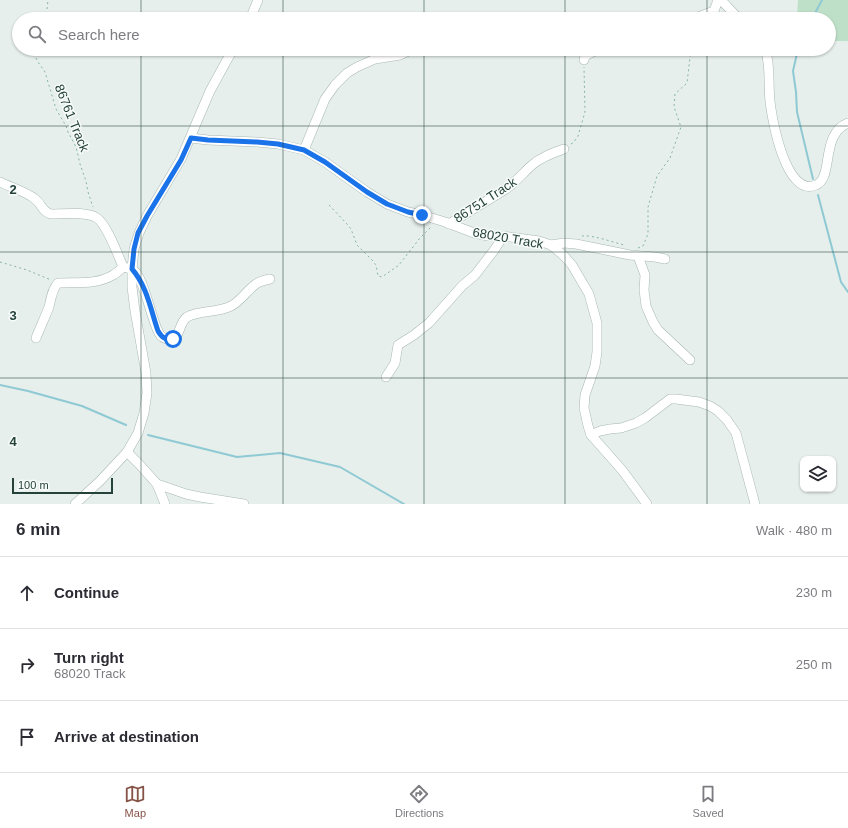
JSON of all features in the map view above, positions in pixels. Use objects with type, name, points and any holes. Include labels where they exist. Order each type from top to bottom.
[{"type":"street","points":[[253,12],[258,0]]},
{"type":"street","points":[[712,12],[714,11],[719,0],[732,12]]},
{"type":"street","points":[[36,338],[49,306],[55,286],[58,283],[80,283],[108,278],[128,268],[138,233],[181,160],[210,91],[229,56]]},
{"type":"street","points":[[304,150],[325,99],[335,85],[347,73],[357,67],[375,59],[394,56]]},
{"type":"street","points":[[584,60],[585,56]]},
{"type":"street","points":[[767,56],[770,101],[777,138],[786,163],[802,185],[807,187],[813,186],[819,184],[822,180],[825,173],[828,151],[832,140],[838,131],[848,123]]},
{"type":"street","name":"68020 Track","points":[[191,138],[278,144],[304,150],[325,162],[367,192],[387,204],[408,212],[438,219],[481,235],[503,236],[539,241],[551,245],[572,265],[589,294],[597,322],[597,352],[595,366],[585,395],[584,408],[591,435],[618,465],[647,504]]},
{"type":"street","name":"86751 Track","points":[[449,224],[511,186],[540,159],[564,149]]},
{"type":"street","points":[[0,182],[30,196],[36,200],[47,213],[80,214],[98,218],[128,268],[146,373],[147,394],[144,413],[138,433],[127,452],[75,504]]},
{"type":"street","points":[[386,377],[395,363],[398,345],[414,335],[462,286],[475,275],[503,236]]},
{"type":"street","points":[[551,245],[564,243],[576,244],[636,252],[665,259]]},
{"type":"street","points":[[636,252],[645,275],[644,290],[646,306],[653,322],[658,330],[690,360]]},
{"type":"street","points":[[128,268],[138,276],[143,286],[158,331],[162,337],[170,339],[173,339],[176,336],[186,318],[201,313],[230,307],[255,284],[270,278]]},
{"type":"street","points":[[591,435],[600,431],[621,428],[636,423],[670,399],[699,402],[710,406],[718,411],[727,420],[736,433],[755,504]]},
{"type":"street","points":[[127,452],[157,484],[164,501]]},
{"type":"street","points":[[157,484],[186,494],[244,504]]},
{"type":"path","points":[[47,12],[48,0]]},
{"type":"path","name":"86761 Track","points":[[36,56],[38,62],[45,72],[56,109],[76,147],[88,192],[98,218]]},
{"type":"path","points":[[636,252],[643,246],[648,234],[648,208],[657,176],[670,158],[681,127],[674,107],[674,94],[688,83],[690,56]]},
{"type":"path","points":[[564,149],[574,142],[578,136],[585,112],[584,60]]},
{"type":"path","points":[[329,206],[351,229],[357,245],[372,260],[376,266],[378,276],[382,277],[399,266],[420,238],[438,219]]},
{"type":"path","points":[[580,237],[585,236],[597,238],[628,247]]},
{"type":"path","points":[[0,262],[27,270],[58,283]]},
{"type":"green space","points":[[798,0],[848,0],[848,41],[836,41],[836,12],[797,12]]},
{"type":"waterway","points":[[816,12],[822,0]]},
{"type":"waterway","points":[[796,56],[793,71],[797,112],[813,179]]},
{"type":"waterway","points":[[818,195],[841,282],[848,292]]},
{"type":"waterway","points":[[0,385],[82,406],[126,425]]},
{"type":"waterway","points":[[148,435],[237,457],[280,453],[340,467],[404,504]]},
{"type":"route","points":[[173,339],[166,339],[162,337],[158,331],[143,286],[138,276],[132,269],[134,249],[138,233],[181,160],[191,138],[278,144],[304,150],[325,162],[367,192],[387,204],[408,212],[422,215]]}]
